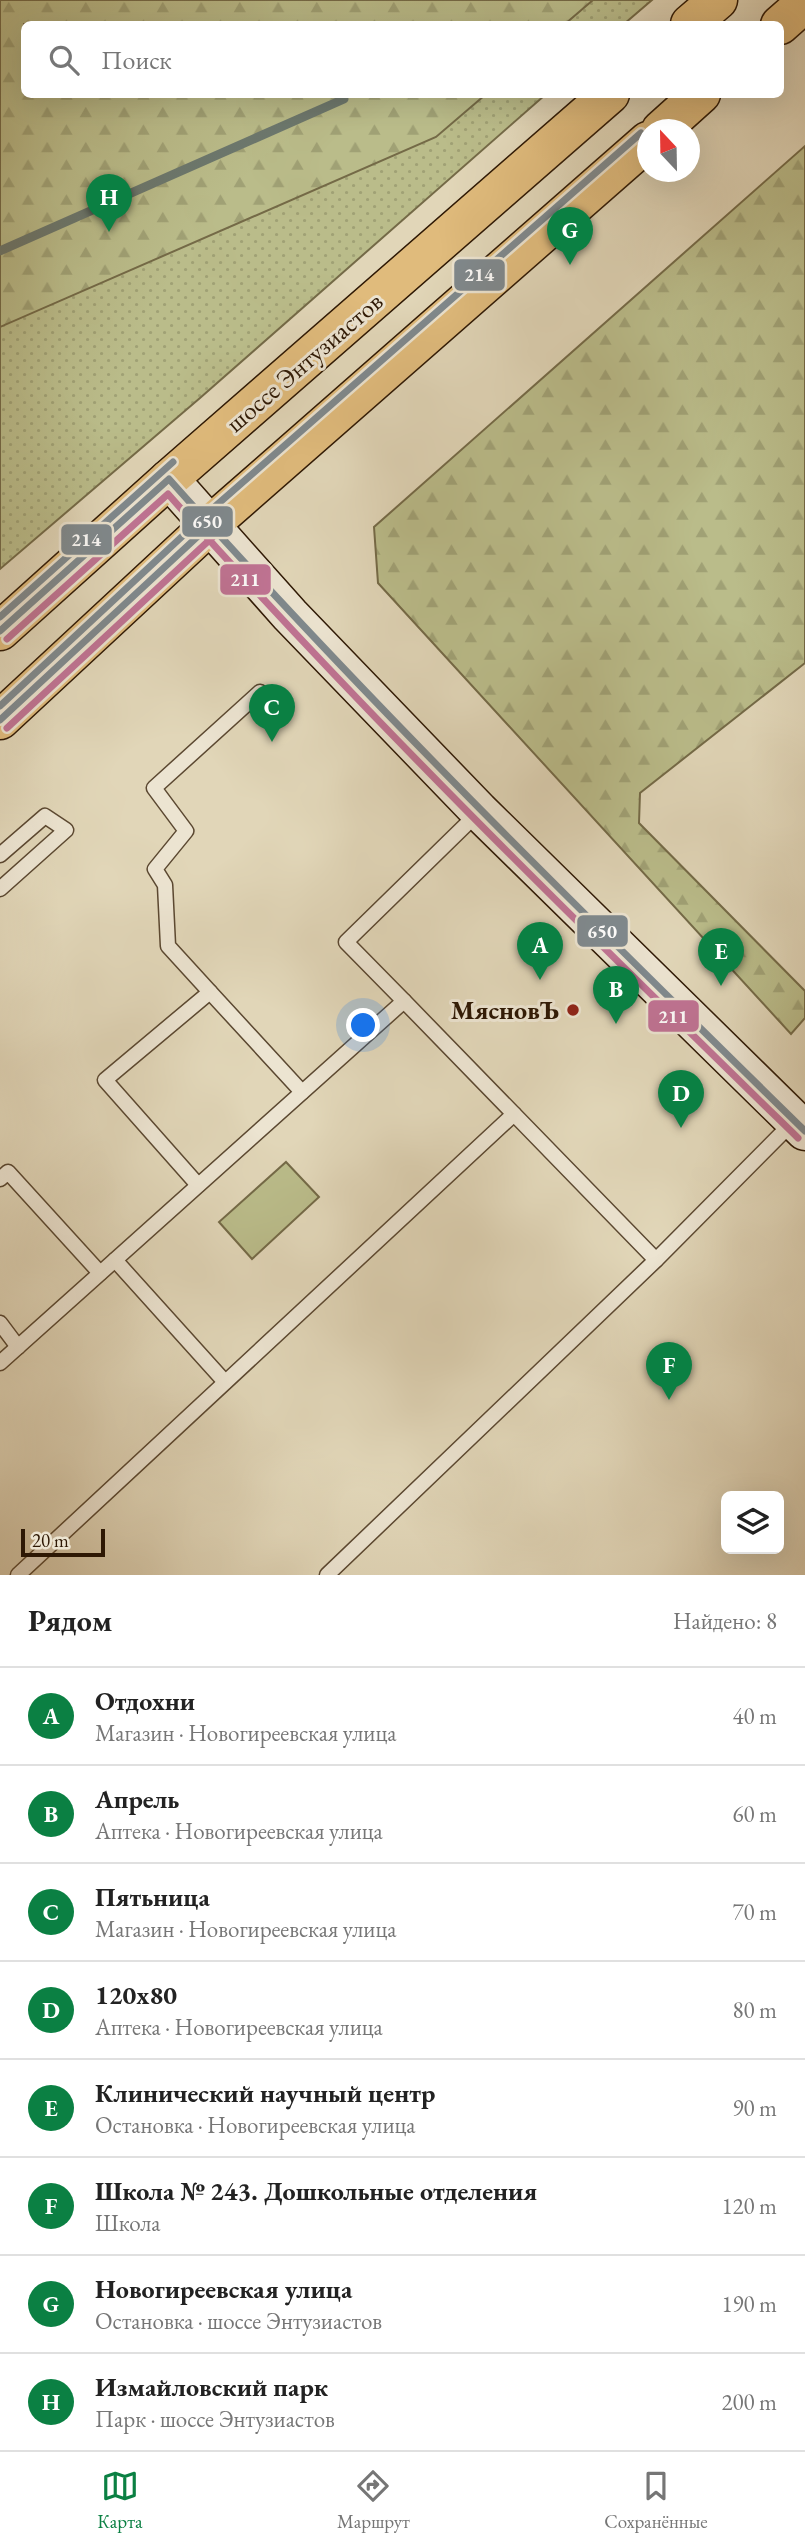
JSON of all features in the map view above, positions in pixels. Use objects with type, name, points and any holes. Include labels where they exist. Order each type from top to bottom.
[{"type":"main road","points":[[694,21],[718,0]]},
{"type":"main road","points":[[784,21],[805,3]]},
{"type":"main road","name":"шоссе Энтузиастов","points":[[0,631],[169,479],[605,98]]},
{"type":"main road","points":[[673,119],[697,98]]},
{"type":"main road","points":[[0,720],[210,525],[637,151]]},
{"type":"main road","points":[[169,479],[290,615],[479,811],[802,1121]]},
{"type":"lane","points":[[260,692],[154,788],[186,831],[155,869],[165,885],[167,946],[302,1092]]},
{"type":"lane","points":[[479,811],[346,942],[656,1260]]},
{"type":"lane","points":[[0,855],[45,816],[66,830],[0,889]]},
{"type":"lane","points":[[198,1185],[105,1080],[210,992]]},
{"type":"lane","points":[[0,1363],[404,1001]]},
{"type":"lane","points":[[18,1575],[514,1114]]},
{"type":"lane","points":[[327,1575],[802,1121]]},
{"type":"lane","points":[[0,1179],[8,1172],[100,1273]]},
{"type":"lane","points":[[115,1260],[225,1382]]},
{"type":"lane","points":[[0,1323],[18,1346]]},
{"type":"green space","points":[[0,0],[652,0],[628,21],[21,21],[21,98],[542,98],[200,398],[0,569]]},
{"type":"green space","points":[[0,0],[593,0],[568,21],[21,21],[21,98],[482,98],[436,137],[0,327]]},
{"type":"green space","points":[[805,146],[805,663],[640,793],[639,823],[805,991],[805,1018],[791,1034],[378,583],[374,527]]},
{"type":"green space","points":[[286,1162],[319,1197],[252,1259],[219,1222]]},
{"type":"waterway","points":[[0,251],[344,99]]},
{"type":"transit line","name":"214","points":[[0,706],[203,517],[637,137]]},
{"type":"transit line","name":"214","points":[[0,617],[173,462]]},
{"type":"transit line","name":"650","points":[[0,631],[169,479],[402,729],[805,1131]]},
{"type":"transit line","name":"211","points":[[7,639],[168,494],[399,741],[798,1138]]},
{"type":"transit line","name":"650","points":[[0,720],[210,525]]},
{"type":"transit line","name":"211","points":[[7,728],[217,533]]},
{"type":"place","name":"Измайловский парк","points":[[109,232]]},
{"type":"place","name":"Новогиреевская улица","points":[[570,265]]},
{"type":"place","name":"Пятьница","points":[[272,742]]},
{"type":"place","name":"Отдохни","points":[[540,980]]},
{"type":"place","name":"Клинический научный центр","points":[[721,986]]},
{"type":"place","name":"МясновЪ","points":[[573,1010]]},
{"type":"place","name":"Апрель","points":[[616,1024]]},
{"type":"place","name":"120x80","points":[[681,1128]]},
{"type":"place","name":"Школа № 243. Дошкольные отделения","points":[[669,1400]]}]
